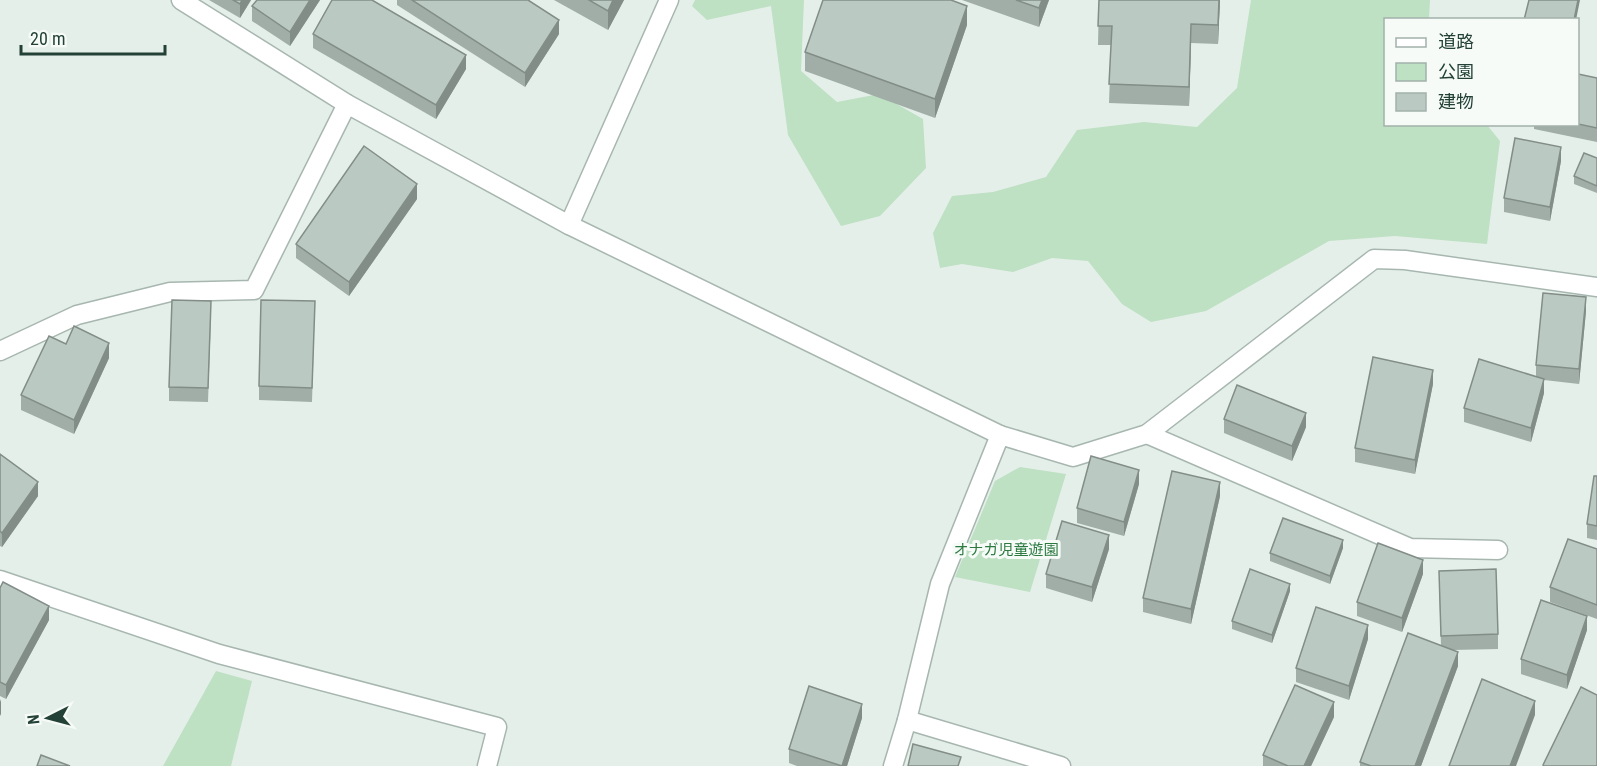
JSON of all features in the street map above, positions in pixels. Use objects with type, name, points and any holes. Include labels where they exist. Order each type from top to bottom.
[{"type":"street","points":[[182,0],[347,104],[569,225],[1000,435],[1073,457],[1147,434],[1374,259],[1405,260],[1597,287]]},
{"type":"street","points":[[569,225],[669,0]]},
{"type":"street","points":[[0,351],[77,315],[170,292],[254,290],[347,104]]},
{"type":"street","points":[[1147,434],[1410,548],[1498,550]]},
{"type":"street","points":[[893,766],[907,720],[940,584],[1000,435]]},
{"type":"street","points":[[0,580],[219,654],[497,727],[487,766]]},
{"type":"street","points":[[907,720],[1061,766]]},
{"type":"green space","points":[[695,0],[804,0],[801,71],[837,102],[879,94],[923,119],[926,168],[880,216],[841,226],[788,135],[771,6],[707,20],[692,6]]},
{"type":"green space","points":[[1251,0],[1430,0],[1429,18],[1384,18],[1384,126],[1488,126],[1500,141],[1487,244],[1395,236],[1329,241],[1206,311],[1151,322],[1122,304],[1088,261],[1052,258],[1013,272],[962,264],[940,268],[933,233],[952,196],[993,192],[1046,177],[1077,130],[1144,122],[1197,127],[1237,88]]},
{"type":"green space","name":"オナガ児童遊園","points":[[1020,467],[1066,474],[1030,592],[955,577],[995,481]]},
{"type":"green space","points":[[216,671],[252,681],[231,766],[163,766]]},
{"type":"building","points":[[257,0],[310,0],[290,32],[252,6]]},
{"type":"building","points":[[332,0],[372,0],[466,55],[436,105],[313,34]]},
{"type":"building","points":[[412,0],[528,0],[559,20],[525,73]]},
{"type":"building","points":[[589,0],[613,0],[608,11]]},
{"type":"building","points":[[823,0],[951,0],[967,6],[935,99],[805,52]]},
{"type":"building","points":[[1016,0],[1042,0],[1039,8]]},
{"type":"building","points":[[1099,0],[1219,0],[1218,25],[1191,24],[1189,87],[1109,84],[1112,26],[1098,26]]},
{"type":"building","points":[[1529,0],[1578,0],[1574,18],[1524,18]]},
{"type":"building","points":[[1579,74],[1597,78],[1597,128],[1579,124]]},
{"type":"building","points":[[1515,138],[1561,147],[1550,207],[1504,198]]},
{"type":"building","points":[[364,146],[417,184],[349,282],[296,244]]},
{"type":"building","points":[[1584,153],[1597,158],[1597,186],[1574,176]]},
{"type":"building","points":[[1543,293],[1586,297],[1579,369],[1536,365]]},
{"type":"building","points":[[172,300],[211,301],[208,388],[169,387]]},
{"type":"building","points":[[261,300],[315,301],[312,388],[259,386]]},
{"type":"building","points":[[74,326],[109,343],[74,420],[21,395],[49,336],[66,344]]},
{"type":"building","points":[[1373,357],[1433,370],[1415,460],[1355,448]]},
{"type":"building","points":[[1479,359],[1544,379],[1531,428],[1464,408]]},
{"type":"building","points":[[1237,385],[1306,413],[1292,446],[1224,419]]},
{"type":"building","points":[[0,454],[38,482],[2,533],[0,531]]},
{"type":"building","points":[[1091,456],[1139,470],[1124,522],[1077,508]]},
{"type":"building","points":[[1172,471],[1220,482],[1191,609],[1143,598]]},
{"type":"building","points":[[1594,476],[1597,476],[1597,526],[1587,524]]},
{"type":"building","points":[[1283,518],[1343,540],[1330,576],[1270,553]]},
{"type":"building","points":[[1062,521],[1109,535],[1092,587],[1046,574]]},
{"type":"building","points":[[1568,539],[1597,549],[1597,605],[1550,587]]},
{"type":"building","points":[[1378,543],[1423,560],[1402,618],[1357,602]]},
{"type":"building","points":[[1250,569],[1290,584],[1272,635],[1232,621]]},
{"type":"building","points":[[1496,569],[1498,634],[1441,636],[1439,571]]},
{"type":"building","points":[[3,582],[49,606],[6,685],[0,682],[0,588]]},
{"type":"building","points":[[1541,600],[1587,616],[1567,675],[1521,659]]},
{"type":"building","points":[[1316,607],[1368,625],[1349,686],[1296,668]]},
{"type":"building","points":[[1408,633],[1458,652],[1415,766],[1371,766],[1360,762]]},
{"type":"building","points":[[1482,679],[1535,701],[1510,766],[1449,766]]},
{"type":"building","points":[[1295,685],[1334,702],[1304,766],[1288,766],[1263,755]]},
{"type":"building","points":[[809,686],[862,704],[842,766],[789,749]]},
{"type":"building","points":[[1581,687],[1597,695],[1597,766],[1544,766],[1543,765]]},
{"type":"building","points":[[913,744],[961,757],[958,766],[908,766]]},
{"type":"building","points":[[41,755],[70,766],[37,766]]}]
